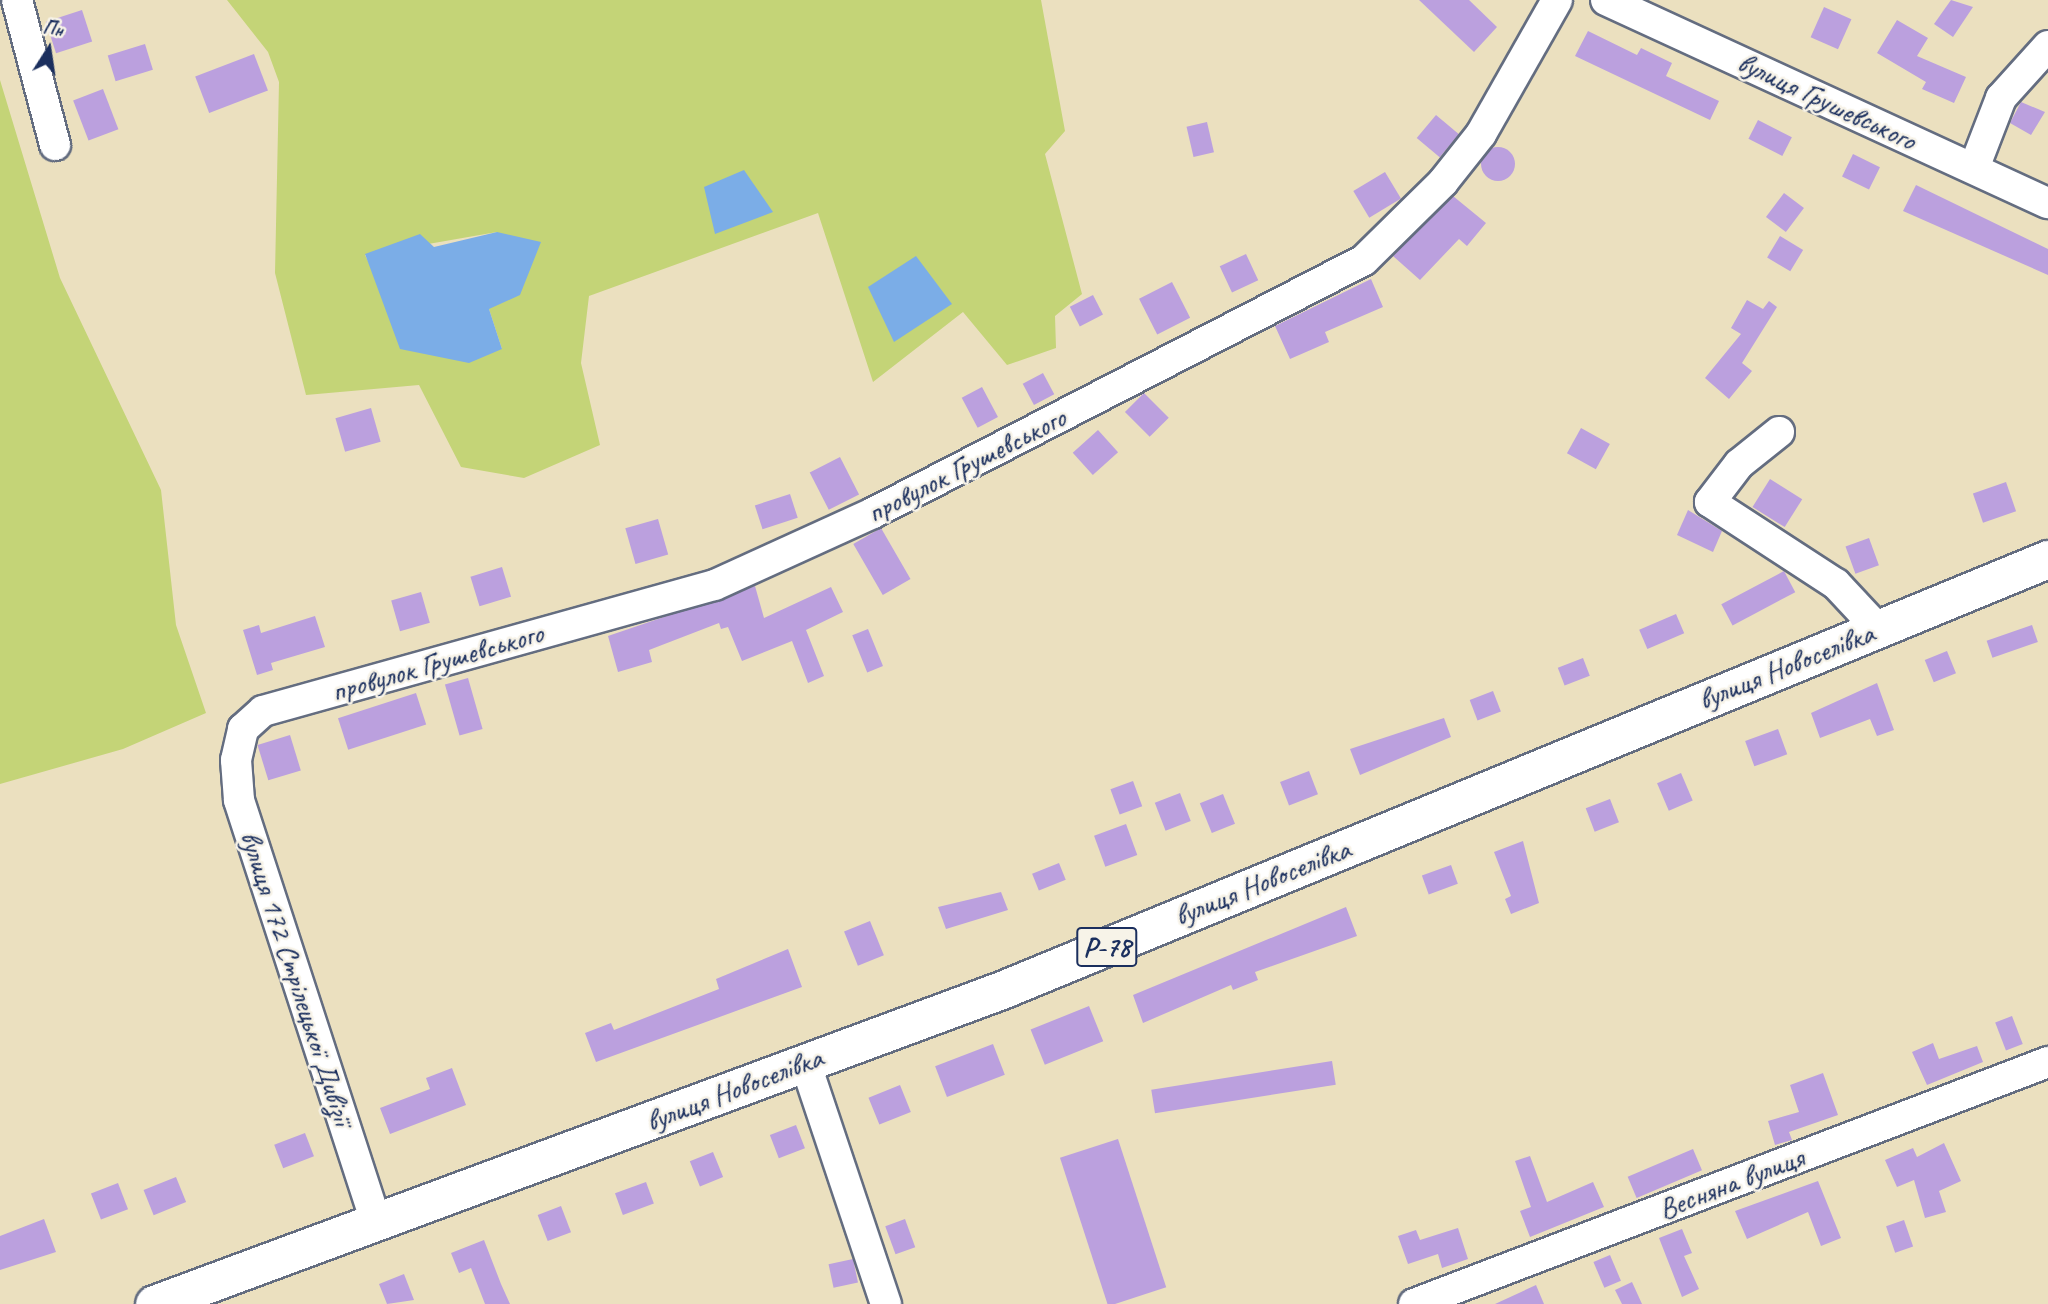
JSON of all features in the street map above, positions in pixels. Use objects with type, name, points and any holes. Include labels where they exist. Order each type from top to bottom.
[{"type":"main road","name":"вулиця Новоселівка","points":[[154,1304],[377,1225],[1004,989],[2048,559]]},
{"type":"street","points":[[17,0],[55,145]]},
{"type":"street","name":"провулок Грушевського","points":[[243,729],[263,711],[715,585],[873,513],[1364,260],[1443,182],[1481,134],[1556,0]]},
{"type":"street","name":"вулиця Грушевського","points":[[1607,0],[2048,202]]},
{"type":"street","points":[[1974,168],[2001,98],[2048,46]]},
{"type":"street","points":[[1779,432],[1740,464],[1710,502],[1836,584],[1877,628]]},
{"type":"street","name":"вулиця 172 Стрілецької Дивізії","points":[[243,729],[236,760],[239,800],[377,1225]]},
{"type":"street","points":[[805,1062],[886,1304]]},
{"type":"street","name":"Весняна вулиця","points":[[1415,1304],[2048,1062]]},
{"type":"green space","points":[[227,0],[1041,0],[1065,131],[1045,154],[1082,294],[1055,316],[1056,348],[1007,365],[963,312],[873,382],[818,213],[589,296],[581,363],[600,445],[524,478],[461,467],[419,385],[306,395],[275,273],[279,82],[268,52]],"holes":[[[497,232],[489,309],[502,349],[376,277],[365,255]]]},
{"type":"green space","points":[[0,80],[60,278],[161,490],[176,625],[206,713],[123,749],[0,784]]},
{"type":"water","points":[[744,170],[773,212],[715,234],[704,187]]},
{"type":"water","points":[[497,232],[541,242],[520,295],[489,309],[502,349],[469,363],[400,349],[365,254],[420,234],[434,247]]},
{"type":"water","points":[[916,256],[952,304],[894,342],[868,287]]},
{"type":"building","points":[[1419,0],[1469,0],[1497,27],[1474,52]]},
{"type":"building","points":[[1951,0],[1973,7],[1953,37],[1934,24]]},
{"type":"building","points":[[1824,7],[1851,19],[1838,49],[1811,37]]},
{"type":"building","points":[[82,10],[92,41],[56,53],[46,22]]},
{"type":"building","points":[[1897,20],[1928,38],[1917,56],[1966,77],[1954,103],[1922,89],[1926,82],[1877,53]]},
{"type":"building","points":[[1588,31],[1637,55],[1641,48],[1672,63],[1666,76],[1719,101],[1710,120],[1575,56]]},
{"type":"building","points":[[145,44],[153,70],[116,81],[108,55]]},
{"type":"building","points":[[254,54],[268,90],[209,113],[195,77]]},
{"type":"building","points":[[103,89],[118,129],[89,141],[73,100]]},
{"type":"building","points":[[2021,102],[2045,112],[2031,135],[2010,123]]},
{"type":"building","points":[[1436,115],[1459,134],[1440,157],[1417,138]]},
{"type":"building","points":[[1758,120],[1792,137],[1782,156],[1748,139]]},
{"type":"building","points":[[1207,122],[1214,152],[1194,157],[1187,127]]},
{"type":"building","points":[[1498,147],[1510,152],[1515,164],[1510,176],[1498,181],[1486,176],[1481,164],[1486,152]]},
{"type":"building","points":[[1853,154],[1880,167],[1869,190],[1842,176]]},
{"type":"building","points":[[1385,172],[1401,199],[1369,218],[1353,191]]},
{"type":"building","points":[[1916,185],[2048,249],[2048,275],[1903,211]]},
{"type":"building","points":[[1784,193],[1804,208],[1786,232],[1766,217]]},
{"type":"building","points":[[1453,196],[1486,223],[1467,246],[1459,239],[1420,280],[1393,256]]},
{"type":"building","points":[[1780,236],[1803,250],[1790,271],[1767,257]]},
{"type":"building","points":[[1246,254],[1258,280],[1232,293],[1220,266]]},
{"type":"building","points":[[1371,279],[1383,307],[1325,332],[1329,342],[1290,359],[1275,326]]},
{"type":"building","points":[[1172,282],[1190,318],[1157,334],[1139,299]]},
{"type":"building","points":[[1093,295],[1103,315],[1080,326],[1070,307]]},
{"type":"building","points":[[1747,300],[1763,309],[1769,301],[1777,307],[1742,363],[1752,371],[1729,399],[1705,378],[1741,334],[1731,328]]},
{"type":"building","points":[[1043,373],[1054,394],[1034,405],[1023,384]]},
{"type":"building","points":[[982,387],[998,417],[978,428],[962,398]]},
{"type":"building","points":[[1144,393],[1169,418],[1150,437],[1125,412]]},
{"type":"building","points":[[371,408],[381,442],[345,452],[335,418]]},
{"type":"building","points":[[1581,428],[1610,444],[1596,469],[1567,453]]},
{"type":"building","points":[[1098,430],[1118,452],[1093,475],[1073,453]]},
{"type":"building","points":[[840,457],[859,494],[829,510],[810,472]]},
{"type":"building","points":[[1770,479],[1802,499],[1785,527],[1753,507]]},
{"type":"building","points":[[2006,482],[2016,511],[1983,523],[1973,493]]},
{"type":"building","points":[[790,494],[798,518],[763,529],[755,505]]},
{"type":"building","points":[[1688,510],[1722,531],[1713,552],[1677,535]]},
{"type":"building","points":[[658,519],[668,555],[636,564],[625,528]]},
{"type":"building","points":[[881,528],[910,579],[883,595],[853,544]]},
{"type":"building","points":[[1869,538],[1879,565],[1855,574],[1846,547]]},
{"type":"building","points":[[502,567],[511,597],[480,606],[470,577]]},
{"type":"building","points":[[1784,571],[1795,592],[1733,626],[1721,604]]},
{"type":"building","points":[[755,586],[764,618],[831,587],[843,612],[806,630],[824,676],[808,683],[792,641],[742,661],[728,627],[721,629],[719,623],[649,650],[652,662],[618,672],[608,636]]},
{"type":"building","points":[[421,592],[430,623],[400,631],[391,601]]},
{"type":"building","points":[[1676,614],[1684,633],[1647,649],[1639,630]]},
{"type":"building","points":[[315,616],[325,647],[271,663],[273,670],[257,675],[243,630],[259,625],[261,633]]},
{"type":"building","points":[[2032,625],[2038,642],[1992,658],[1987,641]]},
{"type":"building","points":[[868,629],[883,666],[867,672],[852,635]]},
{"type":"building","points":[[1947,651],[1956,673],[1934,682],[1925,660]]},
{"type":"building","points":[[1583,658],[1590,676],[1565,685],[1558,668]]},
{"type":"building","points":[[468,678],[483,729],[460,736],[445,685]]},
{"type":"building","points":[[1877,683],[1894,730],[1877,736],[1870,719],[1820,738],[1811,713]]},
{"type":"building","points":[[1493,691],[1501,712],[1478,720],[1470,700]]},
{"type":"building","points":[[416,693],[426,724],[348,750],[338,718]]},
{"type":"building","points":[[1444,718],[1451,737],[1360,775],[1350,749]]},
{"type":"building","points":[[1778,729],[1787,754],[1754,766],[1745,741]]},
{"type":"building","points":[[290,735],[301,770],[268,780],[257,745]]},
{"type":"building","points":[[1309,771],[1318,794],[1289,805],[1280,782]]},
{"type":"building","points":[[1681,773],[1693,801],[1669,811],[1657,783]]},
{"type":"building","points":[[1133,781],[1142,806],[1120,815],[1110,789]]},
{"type":"building","points":[[1180,793],[1191,821],[1166,831],[1155,803]]},
{"type":"building","points":[[1223,794],[1235,824],[1212,833],[1200,803]]},
{"type":"building","points":[[1610,799],[1619,822],[1595,832],[1586,808]]},
{"type":"building","points":[[1126,824],[1137,855],[1105,867],[1094,836]]},
{"type":"building","points":[[1523,841],[1539,903],[1511,914],[1505,899],[1511,896],[1494,852]]},
{"type":"building","points":[[1059,863],[1066,880],[1039,891],[1032,874]]},
{"type":"building","points":[[1451,865],[1458,884],[1429,894],[1422,876]]},
{"type":"building","points":[[1001,892],[1008,910],[946,929],[938,907]]},
{"type":"building","points":[[1346,907],[1357,936],[1255,972],[1258,980],[1233,990],[1231,985],[1143,1023],[1133,995]]},
{"type":"building","points":[[870,921],[884,955],[858,966],[844,931]]},
{"type":"building","points":[[788,949],[802,987],[596,1062],[585,1033],[611,1023],[614,1030],[719,989],[716,979]]},
{"type":"building","points":[[1089,1006],[1103,1041],[1045,1065],[1031,1030]]},
{"type":"building","points":[[2012,1016],[2023,1044],[2006,1050],[1995,1022]]},
{"type":"building","points":[[1933,1043],[1939,1059],[1977,1046],[1983,1062],[1927,1085],[1912,1052]]},
{"type":"building","points":[[993,1044],[1005,1075],[947,1097],[935,1066]]},
{"type":"building","points":[[1332,1061],[1336,1085],[1155,1113],[1151,1090]]},
{"type":"building","points":[[452,1068],[466,1105],[390,1134],[380,1108],[430,1089],[426,1078]]},
{"type":"building","points":[[1823,1073],[1838,1115],[1789,1132],[1792,1140],[1775,1145],[1768,1121],[1799,1112],[1790,1085]]},
{"type":"building","points":[[900,1085],[911,1112],[879,1125],[868,1098]]},
{"type":"building","points":[[796,1125],[805,1148],[779,1158],[770,1135]]},
{"type":"building","points":[[305,1133],[314,1156],[283,1168],[274,1145]]},
{"type":"building","points":[[1118,1139],[1166,1287],[1107,1304],[1060,1158]]},
{"type":"building","points":[[1944,1143],[1961,1181],[1939,1191],[1946,1212],[1925,1218],[1914,1180],[1897,1187],[1885,1160],[1913,1148],[1917,1157]]},
{"type":"building","points":[[1693,1149],[1702,1170],[1637,1198],[1628,1177]]},
{"type":"building","points":[[713,1152],[723,1177],[700,1186],[690,1161]]},
{"type":"building","points":[[1530,1156],[1547,1202],[1593,1182],[1604,1207],[1530,1237],[1520,1211],[1531,1207],[1515,1161]]},
{"type":"building","points":[[176,1177],[186,1202],[154,1215],[144,1190]]},
{"type":"building","points":[[1818,1181],[1841,1238],[1821,1246],[1808,1212],[1747,1239],[1735,1211]]},
{"type":"building","points":[[646,1182],[654,1204],[623,1215],[615,1193]]},
{"type":"building","points":[[118,1183],[128,1209],[101,1220],[91,1193]]},
{"type":"building","points":[[561,1206],[571,1232],[548,1241],[538,1215]]},
{"type":"building","points":[[44,1219],[56,1252],[0,1270],[0,1236]]},
{"type":"building","points":[[905,1219],[915,1247],[896,1254],[885,1226]]},
{"type":"building","points":[[1904,1220],[1913,1246],[1895,1253],[1886,1226]]},
{"type":"building","points":[[1458,1228],[1468,1259],[1442,1268],[1438,1254],[1408,1264],[1398,1236],[1416,1230],[1420,1240]]},
{"type":"building","points":[[1682,1229],[1692,1253],[1684,1256],[1699,1289],[1682,1297],[1659,1238]]},
{"type":"building","points":[[484,1240],[510,1304],[485,1304],[471,1268],[459,1273],[451,1253]]},
{"type":"building","points":[[1610,1255],[1621,1281],[1604,1288],[1593,1262]]},
{"type":"building","points":[[853,1259],[858,1282],[834,1288],[829,1264]]},
{"type":"building","points":[[404,1274],[414,1300],[387,1304],[379,1284]]},
{"type":"building","points":[[1632,1282],[1642,1304],[1622,1304],[1615,1290]]},
{"type":"building","points":[[1536,1285],[1544,1304],[1495,1304]]}]
